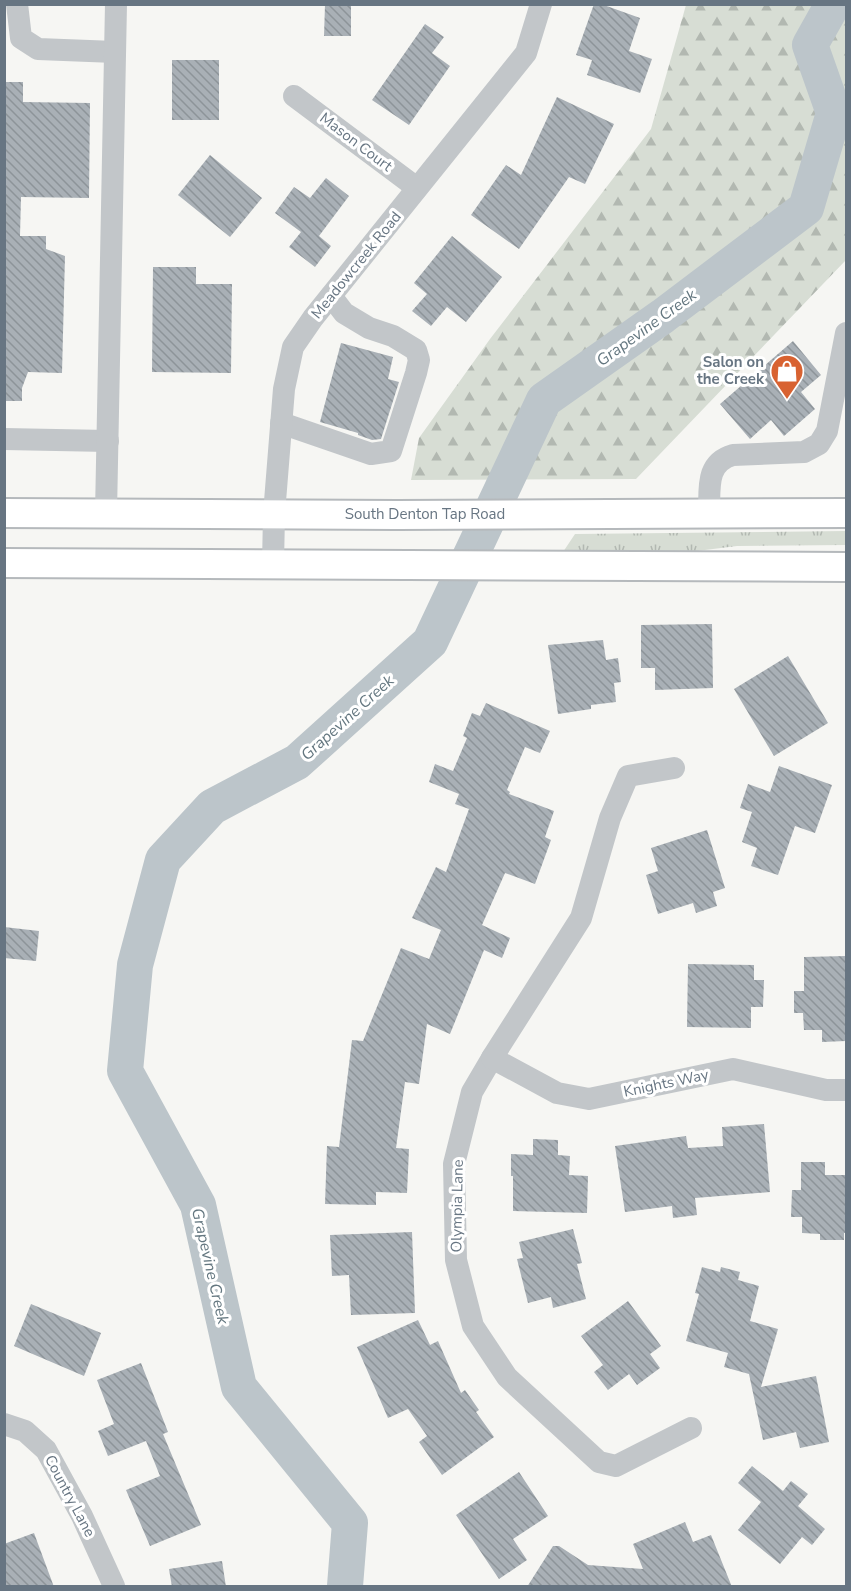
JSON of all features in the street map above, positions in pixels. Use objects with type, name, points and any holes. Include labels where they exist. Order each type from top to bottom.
[{"type":"main road","name":"South Denton Tap Road","points":[[4,513],[846,513]]},
{"type":"main road","points":[[4,563],[846,567]]},
{"type":"street","points":[[17,4],[21,38],[38,49],[115,52]]},
{"type":"street","points":[[106,513],[116,4]]},
{"type":"street","name":"Meadowcreek Road","points":[[273,564],[274,514],[284,389],[293,347],[331,296],[526,53],[542,4]]},
{"type":"street","name":"Mason Court","points":[[294,96],[417,188]]},
{"type":"street","points":[[281,423],[371,454],[391,451],[419,360],[416,350],[393,336],[369,328],[344,313],[331,296]]},
{"type":"street","points":[[709,513],[714,467],[724,458],[733,455],[804,452],[819,444],[827,431],[846,333]]},
{"type":"street","points":[[4,439],[108,441]]},
{"type":"street","name":"Olympia Lane","points":[[674,768],[628,776],[610,818],[582,918],[472,1092],[454,1164],[456,1260],[473,1326],[507,1377],[599,1462],[616,1466],[691,1428]]},
{"type":"street","name":"Knights Way","points":[[492,1058],[557,1093],[589,1099],[733,1069],[826,1090],[846,1090]]},
{"type":"street","name":"Country Lane","points":[[4,1424],[25,1431],[46,1450],[82,1516],[114,1587]]},
{"type":"green space","points":[[686,5],[846,5],[846,260],[636,479],[411,480],[419,438],[490,339],[651,129]]},
{"type":"green space","points":[[846,531],[846,545],[737,546],[673,554],[563,552],[575,534]]},
{"type":"building","points":[[325,4],[351,4],[351,36],[324,36]]},
{"type":"building","points":[[594,4],[601,4],[640,18],[629,51],[652,59],[640,93],[587,75],[592,60],[576,55]]},
{"type":"building","points":[[425,24],[444,37],[432,53],[450,66],[409,125],[372,100]]},
{"type":"building","points":[[172,60],[219,60],[219,120],[172,120]]},
{"type":"building","points":[[4,82],[23,82],[23,102],[90,103],[89,198],[21,197],[20,236],[46,236],[46,249],[65,256],[62,373],[28,372],[22,388],[22,401],[4,401]]},
{"type":"building","points":[[557,97],[614,124],[585,184],[569,177],[519,249],[471,215],[506,165],[521,175]]},
{"type":"building","points":[[210,155],[262,198],[230,237],[178,195]]},
{"type":"building","points":[[326,178],[349,196],[319,236],[331,246],[315,267],[289,247],[301,232],[275,213],[294,187],[310,198]]},
{"type":"building","points":[[452,236],[502,277],[466,322],[447,307],[431,326],[412,311],[427,294],[414,283]]},
{"type":"building","points":[[153,267],[196,267],[196,284],[232,284],[231,373],[152,372]]},
{"type":"building","points":[[793,341],[821,375],[801,392],[815,409],[784,436],[771,420],[750,439],[720,404]]},
{"type":"building","points":[[341,343],[393,357],[388,379],[399,382],[381,439],[372,440],[358,433],[320,422]]},
{"type":"building","points":[[712,624],[713,688],[655,690],[655,668],[641,668],[641,625]]},
{"type":"building","points":[[603,640],[606,660],[618,658],[621,682],[614,683],[616,702],[591,705],[591,709],[558,714],[548,645]]},
{"type":"building","points":[[788,656],[828,723],[774,756],[734,689]]},
{"type":"building","points":[[486,703],[550,731],[540,753],[525,747],[507,790],[509,794],[554,811],[545,837],[551,840],[535,884],[505,873],[482,925],[510,938],[502,958],[484,950],[450,1034],[427,1024],[419,1084],[405,1082],[396,1148],[409,1149],[407,1193],[376,1192],[376,1205],[325,1204],[327,1146],[339,1147],[352,1040],[363,1041],[401,948],[429,959],[441,930],[412,918],[436,867],[446,872],[469,809],[455,804],[459,794],[429,782],[435,764],[453,771],[467,738],[463,736],[472,713],[480,716]]},
{"type":"building","points":[[779,766],[832,785],[815,833],[795,826],[778,875],[751,866],[757,848],[742,842],[752,812],[740,808],[748,784],[770,792]]},
{"type":"building","points":[[707,830],[725,888],[713,892],[717,906],[696,913],[693,903],[658,914],[646,875],[658,871],[651,848]]},
{"type":"building","points":[[4,927],[39,931],[36,961],[4,958]]},
{"type":"building","points":[[846,956],[846,1041],[822,1042],[822,1030],[804,1030],[803,1013],[794,1013],[794,991],[804,991],[804,957]]},
{"type":"building","points":[[688,964],[754,965],[754,980],[764,980],[763,1007],[751,1007],[751,1028],[687,1027]]},
{"type":"building","points":[[764,1124],[770,1192],[695,1198],[697,1215],[673,1218],[672,1206],[625,1212],[615,1146],[686,1136],[688,1148],[723,1146],[722,1127]]},
{"type":"building","points":[[533,1139],[558,1140],[558,1155],[570,1156],[569,1175],[588,1176],[587,1213],[513,1211],[511,1154],[533,1155]]},
{"type":"building","points":[[801,1162],[825,1162],[825,1175],[846,1175],[844,1240],[820,1240],[820,1234],[802,1233],[802,1217],[791,1217],[792,1190],[801,1190]]},
{"type":"building","points":[[573,1229],[582,1263],[577,1264],[586,1299],[553,1308],[551,1297],[528,1303],[517,1259],[523,1258],[519,1242]]},
{"type":"building","points":[[412,1232],[415,1313],[351,1315],[349,1275],[332,1276],[330,1235]]},
{"type":"building","points":[[702,1267],[720,1272],[721,1267],[740,1272],[738,1280],[759,1286],[750,1321],[778,1329],[761,1387],[816,1376],[829,1442],[800,1448],[796,1432],[763,1440],[749,1374],[724,1367],[728,1353],[686,1341],[699,1294],[695,1293]]},
{"type":"building","points":[[628,1301],[661,1346],[650,1354],[660,1368],[637,1385],[629,1374],[608,1390],[594,1372],[603,1365],[581,1336]]},
{"type":"building","points":[[31,1304],[101,1333],[84,1376],[14,1346]]},
{"type":"building","points":[[418,1320],[430,1345],[438,1341],[461,1393],[465,1390],[479,1410],[476,1412],[494,1437],[442,1475],[419,1442],[427,1436],[408,1409],[388,1418],[357,1347]]},
{"type":"building","points":[[141,1363],[168,1432],[163,1434],[201,1525],[150,1546],[126,1490],[160,1476],[146,1441],[108,1456],[98,1431],[114,1424],[97,1380]]},
{"type":"building","points":[[752,1466],[783,1491],[791,1481],[808,1494],[798,1506],[825,1529],[812,1545],[802,1537],[780,1564],[738,1530],[761,1502],[738,1483]]},
{"type":"building","points":[[519,1472],[548,1516],[513,1539],[527,1560],[499,1579],[456,1515]]},
{"type":"building","points":[[685,1522],[693,1542],[711,1535],[732,1587],[527,1587],[553,1546],[559,1546],[588,1565],[643,1569],[633,1544]]},
{"type":"building","points":[[34,1533],[54,1587],[4,1587],[4,1544]]},
{"type":"building","points":[[222,1561],[226,1587],[172,1587],[169,1569]]},
{"type":"waterway","name":"Grapevine Creek","points":[[345,1586],[350,1523],[239,1387],[198,1205],[125,1071],[135,965],[163,860],[212,807],[297,762],[430,642],[544,400],[663,316],[806,208],[834,113],[810,45],[833,4]]},
{"type":"place","name":"Salon on the Creek","points":[[787,400]]}]
